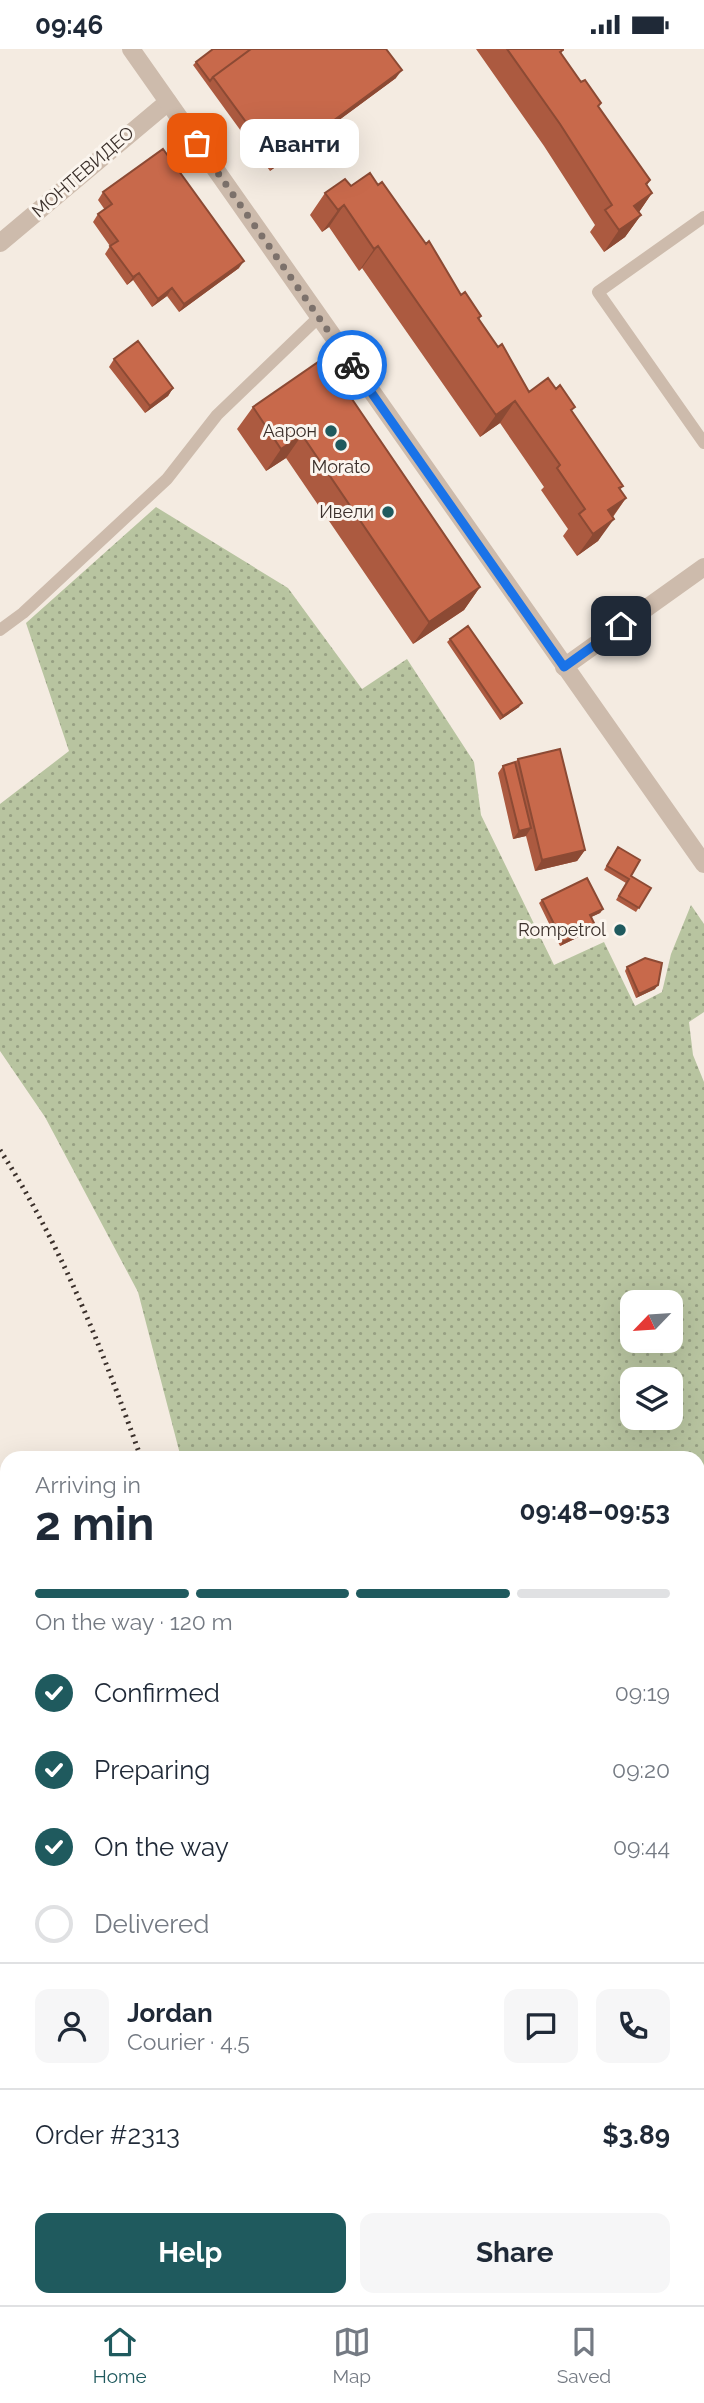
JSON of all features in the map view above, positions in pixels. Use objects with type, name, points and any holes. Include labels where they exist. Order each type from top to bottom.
[{"type":"street","points":[[131,49],[704,864]]},
{"type":"street","name":"МОНТЕВИДЕО","points":[[0,243],[168,102]]},
{"type":"street","points":[[564,667],[704,567]]},
{"type":"lane","points":[[704,217],[598,292],[704,443]]},
{"type":"lane","points":[[0,630],[23,613],[167,479],[217,415],[319,317]]},
{"type":"green space","points":[[156,507],[288,588],[362,689],[407,659],[474,762],[481,815],[554,965],[604,942],[635,1006],[662,992],[671,954],[691,905],[704,924],[704,1012],[689,1022],[693,1055],[704,1082],[704,1451],[179,1451],[138,1292],[45,1117],[0,1051],[0,804],[69,751],[26,623]]},
{"type":"building","points":[[213,49],[251,49],[210,81],[196,62]]},
{"type":"building","points":[[251,49],[386,49],[402,70],[276,163],[213,77]]},
{"type":"building","points":[[507,49],[563,49],[560,52],[581,82],[585,80],[601,103],[598,106],[650,180],[646,184],[652,193],[634,206],[641,215],[619,230],[605,210],[612,205]]},
{"type":"building","points":[[163,149],[244,261],[184,304],[172,288],[158,299],[139,273],[133,277],[110,246],[118,241],[98,214],[112,204],[103,192]]},
{"type":"building","points":[[370,173],[378,185],[382,182],[426,244],[429,241],[461,295],[465,292],[481,316],[478,318],[498,347],[502,344],[529,392],[548,378],[556,389],[560,385],[575,407],[571,410],[623,486],[619,488],[626,498],[608,510],[614,519],[593,534],[579,514],[585,509],[557,468],[560,465],[515,401],[496,415],[378,246],[374,249],[344,205],[338,210],[325,193],[345,179],[351,186]]},
{"type":"building","points":[[138,341],[173,388],[150,406],[114,359]]},
{"type":"building","points":[[324,358],[480,587],[429,622],[302,435],[281,449],[253,407]]},
{"type":"building","points":[[468,626],[522,703],[503,716],[450,639]]},
{"type":"building","points":[[560,749],[585,850],[542,860],[518,759]]},
{"type":"building","points":[[515,762],[531,828],[519,831],[503,766]]},
{"type":"building","points":[[618,847],[640,860],[631,876],[651,888],[639,908],[619,896],[629,879],[607,866]]},
{"type":"building","points":[[587,878],[603,909],[590,915],[596,927],[563,942],[542,900]]},
{"type":"building","points":[[645,958],[662,963],[658,985],[639,994],[627,967]]},
{"type":"railway","points":[[0,1150],[62,1261],[112,1378],[138,1451]]},
{"type":"way so far","points":[[197,143],[352,365]]},
{"type":"place","name":"Аванти","points":[[197,143]]},
{"type":"place","name":"Аарон","points":[[331,431]]},
{"type":"place","name":"Morato","points":[[341,445]]},
{"type":"place","name":"Ивели","points":[[388,512]]},
{"type":"place","name":"Rompetrol","points":[[620,930]]},
{"type":"route","points":[[352,365],[564,667],[621,626]]}]
